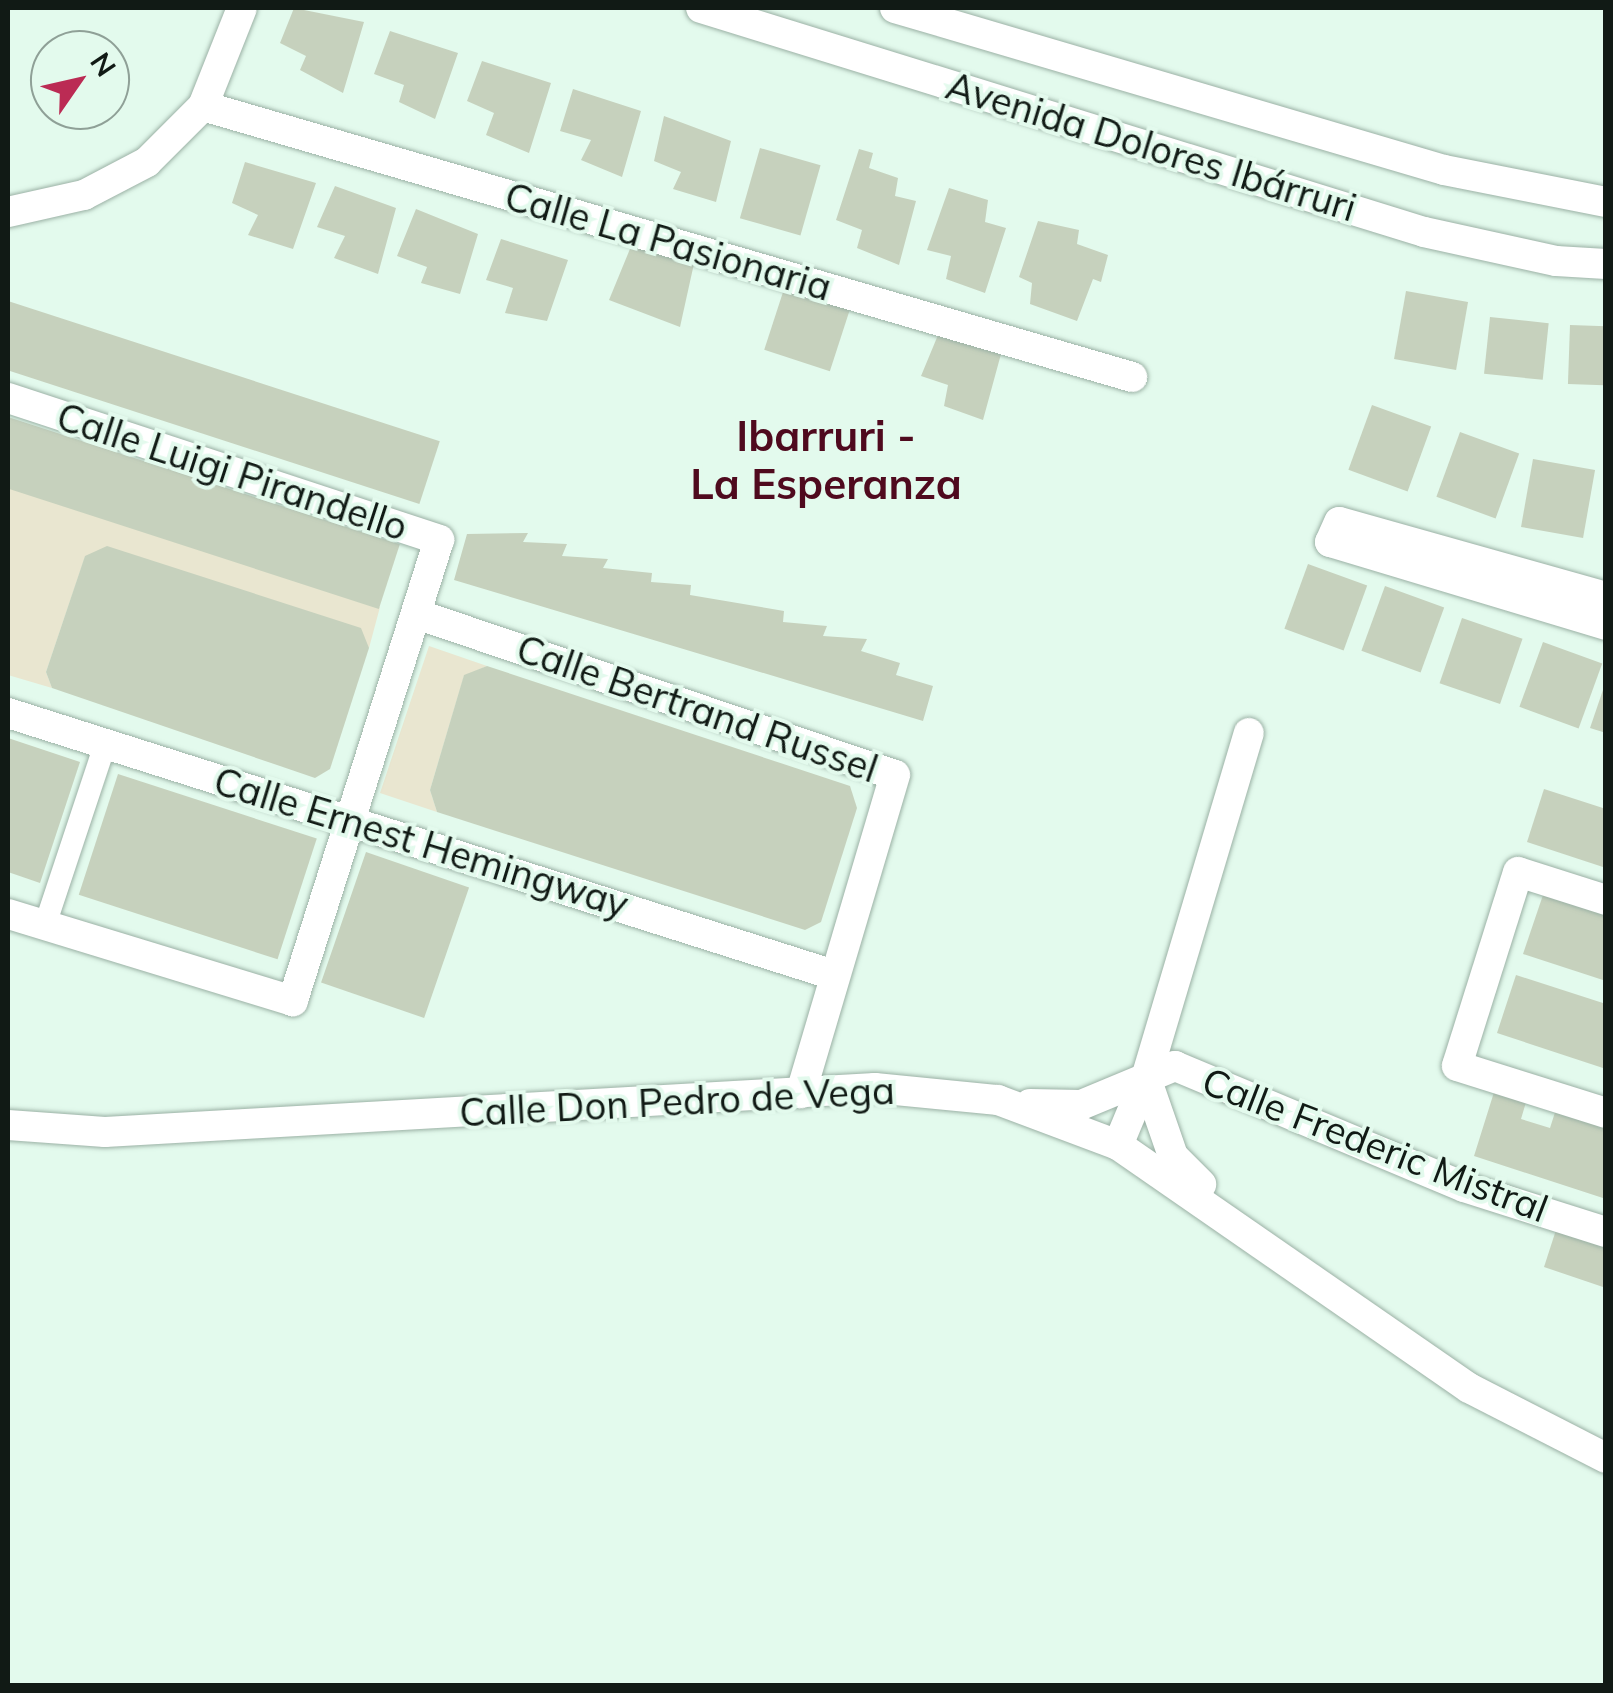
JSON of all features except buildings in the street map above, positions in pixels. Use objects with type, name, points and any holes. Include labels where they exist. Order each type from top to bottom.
[{"type":"street","points":[[8,212],[118,182],[203,106],[242,8]]},
{"type":"street","name":"Avenida Dolores Ibárruri","points":[[701,8],[1424,232],[1556,261],[1606,264]]},
{"type":"street","name":"Avenida Dolores Ibárruri","points":[[895,8],[1444,170],[1606,202]]},
{"type":"street","name":"Calle La Pasionaria","points":[[203,106],[1132,377]]},
{"type":"street","name":"Calle Luigi Pirandello","points":[[8,398],[439,540],[416,614]]},
{"type":"street","points":[[1606,597],[1338,522],[1330,542],[1606,625]]},
{"type":"street","points":[[8,914],[293,1001],[348,817],[416,614]]},
{"type":"street","name":"Calle Bertrand Russel","points":[[416,614],[894,775],[834,975]]},
{"type":"street","name":"Calle Ernest Hemingway","points":[[8,712],[106,746],[348,817],[834,975]]},
{"type":"street","points":[[1118,1145],[1146,1078],[1249,733]]},
{"type":"street","points":[[45,925],[106,746]]},
{"type":"street","points":[[1606,900],[1518,872],[1457,1066],[1606,1113]]},
{"type":"street","points":[[801,1092],[834,975]]},
{"type":"street","name":"Calle Frederic Mistral","points":[[1007,1103],[1081,1105],[1174,1066],[1464,1187],[1606,1232]]},
{"type":"street","points":[[1146,1078],[1173,1156],[1238,1223]]},
{"type":"street","name":"Calle Don Pedro de Vega","points":[[8,1125],[105,1132],[876,1088],[1007,1103],[1118,1145],[1238,1223],[1470,1388],[1606,1458]]},
{"type":"shaded area","points":[[8,485],[380,607],[369,648],[85,557],[46,672],[52,688],[8,675]]},
{"type":"shaded area","points":[[429,646],[487,666],[464,676],[430,790],[437,812],[380,793]]},
{"type":"district","name":"Ibarruri - La Esperanza","points":[[826,460]]}]
